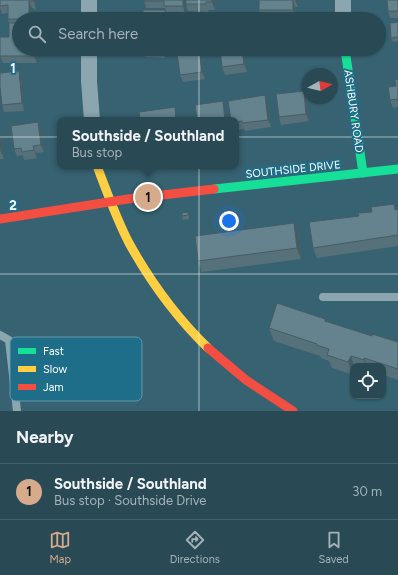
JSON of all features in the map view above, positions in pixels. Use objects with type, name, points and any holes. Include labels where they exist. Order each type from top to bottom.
[{"type":"street","points":[[89,0],[89,12]]},
{"type":"street","points":[[343,0],[344,12]]},
{"type":"street","points":[[89,56],[92,117]]},
{"type":"street","name":"ASHBURY ROAD","points":[[346,56],[363,173]]},
{"type":"street","points":[[98,169],[110,201],[129,242],[146,271],[173,309],[207,346],[239,374],[293,411]]},
{"type":"street","name":"SOUTHSIDE DRIVE","points":[[0,219],[110,201],[398,169]]},
{"type":"lane","points":[[323,297],[398,298]]},
{"type":"lane","points":[[0,335],[9,340],[10,349]]},
{"type":"lane","points":[[16,401],[17,411]]},
{"type":"building","points":[[0,0],[34,0],[29,1],[29,12],[12,12],[12,19],[8,19],[8,5],[0,6]]},
{"type":"building","points":[[144,0],[183,0],[183,6],[164,6],[164,1]]},
{"type":"building","points":[[186,0],[212,0],[212,2],[206,2],[206,4],[186,4]]},
{"type":"building","points":[[259,0],[293,0],[293,10],[259,10]]},
{"type":"building","points":[[387,0],[398,0],[398,11],[388,11]]},
{"type":"building","points":[[143,10],[165,10],[165,12],[143,12]]},
{"type":"building","points":[[398,22],[398,37],[391,38],[390,23]]},
{"type":"building","points":[[9,23],[12,23],[12,56],[0,56],[0,37],[9,37]]},
{"type":"building","points":[[177,56],[200,56],[202,72],[180,75]]},
{"type":"building","points":[[221,56],[243,56],[244,64],[222,67]]},
{"type":"building","points":[[19,71],[22,103],[2,105],[0,73]]},
{"type":"building","points":[[398,79],[398,99],[390,100],[388,87],[396,86],[395,80]]},
{"type":"building","points":[[302,91],[302,104],[305,104],[306,114],[279,117],[276,94]]},
{"type":"building","points":[[265,95],[268,120],[242,123],[242,121],[239,122],[239,117],[231,117],[228,101]]},
{"type":"building","points":[[223,101],[225,117],[197,117],[195,105]]},
{"type":"building","points":[[175,107],[176,117],[140,117],[139,112]]},
{"type":"building","points":[[38,122],[41,145],[33,146],[34,150],[22,152],[21,148],[14,149],[11,126]]},
{"type":"building","points":[[394,204],[395,210],[398,209],[398,235],[313,248],[309,222],[359,216],[358,213],[372,212],[371,207]]},
{"type":"building","points":[[188,212],[188,215],[182,216],[182,213]]},
{"type":"building","points":[[294,223],[297,248],[198,261],[195,236]]},
{"type":"building","points":[[277,303],[325,319],[325,321],[372,336],[372,334],[398,342],[398,369],[386,365],[386,363],[379,363],[364,358],[364,360],[351,356],[348,362],[327,355],[329,349],[269,328]]},
{"type":"traffic: fast","points":[[346,56],[363,173]]},
{"type":"traffic: fast","points":[[214,189],[398,169]]},
{"type":"traffic: slow","points":[[98,169],[120,224],[137,257],[175,312],[208,348]]},
{"type":"traffic: jam","points":[[0,219],[128,199],[214,189]]},
{"type":"traffic: jam","points":[[208,348],[246,380],[293,411]]},
{"type":"place","name":"Southside / Southland","points":[[148,197]]}]
